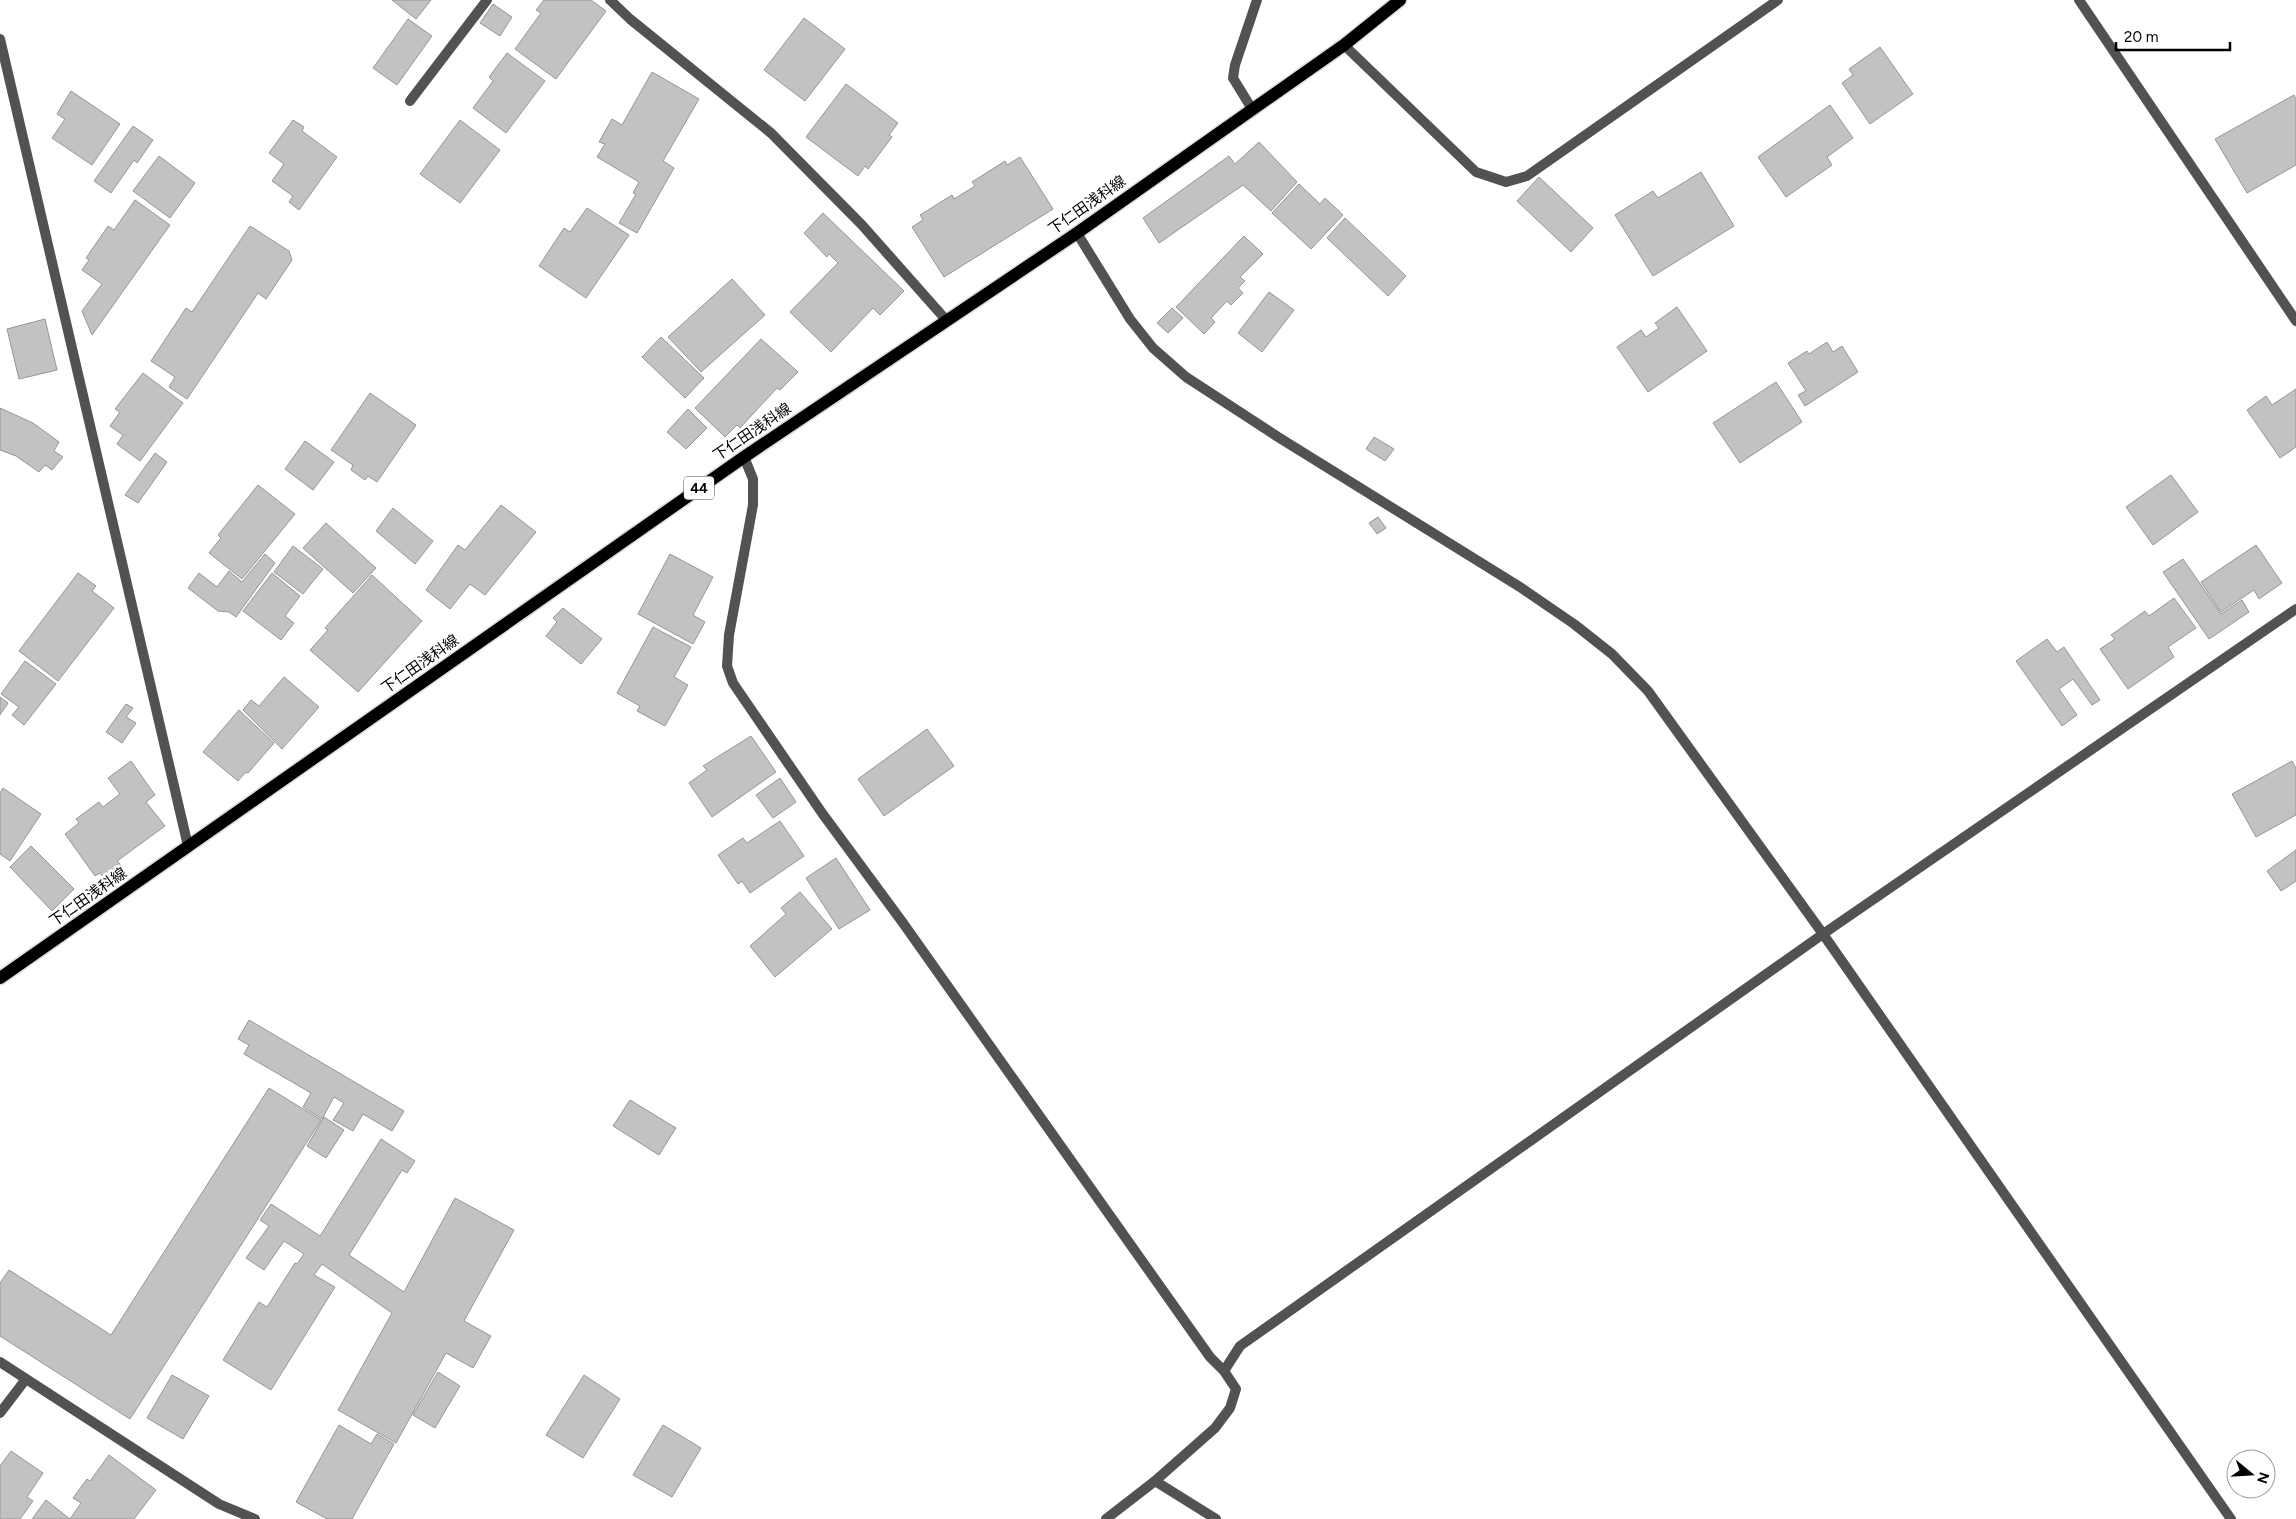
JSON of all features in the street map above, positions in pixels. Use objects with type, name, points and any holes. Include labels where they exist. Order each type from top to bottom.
[{"type":"main road","name":"下仁田浅科線","points":[[0,978],[744,457],[1077,233],[1344,45],[1400,0]]},
{"type":"street","points":[[410,101],[487,0]]},
{"type":"street","points":[[610,0],[630,19],[771,133],[862,225],[947,321]]},
{"type":"street","points":[[1252,109],[1233,78],[1235,65],[1257,0]]},
{"type":"street","points":[[1344,45],[1476,172],[1506,182],[1527,176],[1778,0]]},
{"type":"street","points":[[2079,0],[2296,321]]},
{"type":"street","points":[[0,38],[188,846]]},
{"type":"street","points":[[1077,233],[1130,319],[1153,348],[1186,377],[1278,437],[1520,587],[1574,624],[1612,654],[1648,691],[1823,934],[2231,1519]]},
{"type":"street","points":[[744,457],[753,479],[753,505],[729,635],[728,666],[733,683],[822,813],[903,923],[1204,1349],[1224,1371],[1236,1389],[1230,1408],[1215,1428],[1155,1481],[1106,1519]]},
{"type":"street","points":[[1224,1371],[1240,1346],[1823,934],[2296,608]]},
{"type":"street","points":[[0,1362],[219,1504],[255,1519]]},
{"type":"street","points":[[0,1413],[26,1379]]},
{"type":"street","points":[[1155,1481],[1216,1519]]},
{"type":"building","points":[[392,0],[431,0],[416,19]]},
{"type":"building","points":[[544,0],[591,0],[606,11],[556,79],[515,49],[541,13],[536,10]]},
{"type":"building","points":[[493,4],[512,17],[500,36],[480,23]]},
{"type":"building","points":[[804,18],[845,49],[805,101],[764,70]]},
{"type":"building","points":[[408,19],[432,36],[397,85],[373,68]]},
{"type":"building","points":[[1880,47],[1913,94],[1870,124],[1842,83],[1853,75],[1849,69]]},
{"type":"building","points":[[507,53],[545,81],[506,133],[473,108],[493,81],[489,77]]},
{"type":"building","points":[[652,72],[699,99],[663,161],[674,168],[637,233],[619,223],[636,194],[633,193],[639,182],[597,157],[605,144],[599,142],[612,119],[622,125]]},
{"type":"building","points":[[846,84],[898,123],[889,135],[892,137],[868,169],[865,166],[858,176],[806,137]]},
{"type":"building","points":[[71,91],[120,124],[92,165],[52,138],[65,119],[57,114]]},
{"type":"building","points":[[2294,95],[2296,99],[2296,165],[2247,193],[2215,139]]},
{"type":"building","points":[[1830,105],[1853,138],[1827,157],[1832,165],[1786,197],[1758,157]]},
{"type":"building","points":[[293,120],[304,127],[302,131],[337,157],[299,210],[289,202],[293,196],[272,181],[284,164],[269,153]]},
{"type":"building","points":[[460,120],[500,150],[460,203],[420,174]]},
{"type":"building","points":[[133,126],[153,140],[137,163],[134,160],[111,193],[94,181]]},
{"type":"building","points":[[1259,142],[1297,182],[1271,211],[1243,185],[1159,243],[1143,218],[1229,156],[1235,164]]},
{"type":"building","points":[[159,156],[195,183],[170,218],[133,191]]},
{"type":"building","points":[[1020,157],[1053,209],[944,277],[912,227],[923,220],[920,215],[952,195],[954,199],[975,186],[972,182],[1005,161],[1007,165]]},
{"type":"building","points":[[1701,172],[1734,226],[1653,276],[1615,215],[1653,191],[1658,198]]},
{"type":"building","points":[[1539,177],[1593,228],[1571,252],[1517,201]]},
{"type":"building","points":[[1299,184],[1320,204],[1325,198],[1343,215],[1311,249],[1272,213]]},
{"type":"building","points":[[135,200],[170,225],[92,335],[82,311],[102,284],[82,270],[89,260],[86,258],[108,226],[114,230]]},
{"type":"building","points":[[587,208],[629,235],[586,298],[539,266],[564,228],[570,232]]},
{"type":"building","points":[[823,213],[904,291],[880,315],[873,308],[831,352],[790,312],[838,263],[829,254],[827,257],[804,233]]},
{"type":"building","points":[[1345,218],[1406,276],[1388,296],[1327,238]]},
{"type":"building","points":[[250,226],[289,251],[292,260],[266,299],[258,293],[187,399],[169,387],[175,377],[151,361],[186,308],[192,312]]},
{"type":"building","points":[[1244,236],[1263,254],[1240,277],[1245,281],[1238,288],[1243,293],[1231,305],[1227,301],[1211,318],[1215,322],[1204,334],[1176,307]]},
{"type":"building","points":[[732,279],[765,315],[701,372],[668,337]]},
{"type":"building","points":[[1269,292],[1294,310],[1262,352],[1238,333]]},
{"type":"building","points":[[1677,307],[1707,351],[1648,392],[1617,347],[1641,330],[1646,337],[1659,328],[1655,323]]},
{"type":"building","points":[[1172,308],[1183,318],[1168,333],[1157,323]]},
{"type":"building","points":[[45,319],[57,370],[19,379],[7,329]]},
{"type":"building","points":[[661,337],[704,378],[685,398],[642,357]]},
{"type":"building","points":[[761,339],[798,372],[780,390],[777,388],[740,428],[737,425],[725,437],[695,408]]},
{"type":"building","points":[[1827,342],[1833,352],[1842,346],[1858,372],[1805,406],[1798,395],[1806,391],[1788,363],[1807,351],[1809,354]]},
{"type":"building","points":[[143,373],[183,403],[140,461],[117,444],[123,435],[110,426],[120,412],[115,409]]},
{"type":"building","points":[[1776,382],[1802,422],[1740,463],[1713,423]]},
{"type":"building","points":[[2296,389],[2296,447],[2280,458],[2247,410],[2266,396],[2272,405]]},
{"type":"building","points":[[370,393],[416,425],[377,482],[368,476],[365,480],[351,470],[353,465],[331,450]]},
{"type":"building","points":[[0,408],[33,423],[59,442],[54,451],[63,457],[52,470],[45,465],[39,472],[16,456],[0,450]]},
{"type":"building","points":[[688,409],[707,428],[686,449],[667,432]]},
{"type":"building","points":[[1374,437],[1394,449],[1385,461],[1366,449]]},
{"type":"building","points":[[305,441],[334,462],[313,490],[285,469]]},
{"type":"building","points":[[155,453],[167,462],[138,503],[125,495]]},
{"type":"building","points":[[2171,475],[2198,512],[2153,545],[2126,507]]},
{"type":"building","points":[[258,485],[295,514],[242,579],[209,553],[221,538],[218,535]]},
{"type":"building","points":[[501,505],[536,532],[485,595],[470,584],[450,609],[426,590],[458,545],[465,550]]},
{"type":"building","points":[[393,508],[433,541],[415,564],[376,531]]},
{"type":"building","points":[[1378,517],[1386,528],[1377,534],[1369,523]]},
{"type":"building","points":[[326,523],[376,568],[353,593],[303,548]]},
{"type":"building","points":[[2256,545],[2282,583],[2259,599],[2254,590],[2221,612],[2201,582]]},
{"type":"building","points":[[293,546],[323,569],[303,594],[274,572]]},
{"type":"building","points":[[265,554],[275,563],[236,617],[229,612],[218,611],[188,588],[199,573],[217,587],[229,571],[242,582]]},
{"type":"building","points":[[670,554],[713,577],[693,615],[705,622],[693,644],[638,614]]},
{"type":"building","points":[[2183,559],[2221,614],[2242,600],[2249,612],[2209,639],[2163,572]]},
{"type":"building","points":[[78,573],[96,586],[92,591],[114,608],[58,681],[19,651]]},
{"type":"building","points":[[272,573],[300,596],[285,616],[294,623],[281,640],[243,611]]},
{"type":"building","points":[[372,575],[422,621],[358,692],[310,650],[328,630],[325,628]]},
{"type":"building","points":[[2174,598],[2196,628],[2168,647],[2174,657],[2128,689],[2100,649],[2115,639],[2111,635],[2145,611],[2149,616]]},
{"type":"building","points":[[563,608],[602,639],[581,664],[546,636],[557,622],[553,618]]},
{"type":"building","points":[[653,627],[691,647],[674,677],[688,685],[665,726],[637,711],[640,706],[617,693]]},
{"type":"building","points":[[2047,639],[2057,652],[2064,647],[2100,700],[2092,705],[2073,679],[2059,689],[2077,715],[2062,726],[2016,661]]},
{"type":"building","points":[[25,661],[56,684],[24,725],[12,715],[19,707],[1,694]]},
{"type":"building","points":[[284,677],[319,707],[282,749],[243,710],[251,700],[259,706]]},
{"type":"building","points":[[0,697],[8,703],[0,715]]},
{"type":"building","points":[[126,704],[133,708],[126,717],[136,723],[122,743],[106,732]]},
{"type":"building","points":[[239,710],[274,743],[248,773],[246,772],[238,781],[203,752]]},
{"type":"building","points":[[927,729],[954,766],[884,816],[858,779]]},
{"type":"building","points":[[751,736],[776,772],[712,817],[689,783],[707,770],[703,766]]},
{"type":"building","points":[[131,761],[155,795],[146,802],[165,826],[117,861],[121,865],[104,878],[100,873],[95,876],[65,834],[79,823],[76,819],[99,802],[103,807],[120,794],[108,778]]},
{"type":"building","points":[[2292,761],[2296,768],[2296,815],[2256,837],[2232,794]]},
{"type":"building","points":[[780,778],[796,802],[773,818],[756,795]]},
{"type":"building","points":[[3,788],[41,814],[10,861],[0,854],[0,793]]},
{"type":"building","points":[[780,821],[804,856],[750,893],[742,881],[738,884],[718,855],[743,838],[747,843]]},
{"type":"building","points":[[31,846],[74,889],[52,911],[10,867]]},
{"type":"building","points":[[2296,850],[2296,881],[2281,891],[2267,871]]},
{"type":"building","points":[[836,858],[870,910],[839,929],[806,878]]},
{"type":"building","points":[[800,892],[832,929],[775,977],[750,946],[786,914],[781,908]]},
{"type":"building","points":[[249,1020],[404,1111],[392,1131],[363,1114],[353,1131],[333,1120],[344,1103],[334,1097],[322,1119],[303,1107],[311,1093],[244,1054],[249,1045],[238,1039]]},
{"type":"building","points":[[269,1088],[321,1120],[130,1419],[0,1336],[0,1283],[9,1270],[111,1335]]},
{"type":"building","points":[[630,1100],[676,1128],[659,1155],[613,1126]]},
{"type":"building","points":[[324,1117],[344,1130],[326,1158],[307,1146]]},
{"type":"building","points":[[381,1139],[415,1161],[407,1173],[402,1170],[349,1255],[404,1292],[455,1198],[514,1230],[464,1321],[491,1336],[473,1368],[446,1353],[396,1443],[338,1410],[392,1313],[322,1264],[314,1275],[335,1287],[271,1390],[223,1360],[259,1302],[267,1307],[295,1263],[297,1264],[304,1254],[284,1241],[264,1270],[246,1258],[269,1226],[260,1220],[271,1204],[320,1236]]},
{"type":"building","points":[[438,1372],[460,1386],[435,1428],[413,1415]]},
{"type":"building","points":[[172,1375],[209,1396],[183,1439],[147,1418]]},
{"type":"building","points":[[584,1375],[620,1399],[583,1458],[546,1435]]},
{"type":"building","points":[[339,1425],[371,1444],[377,1434],[394,1444],[352,1519],[327,1519],[296,1502]]},
{"type":"building","points":[[663,1425],[701,1448],[672,1497],[633,1475]]},
{"type":"building","points":[[11,1451],[43,1473],[27,1497],[33,1501],[20,1519],[0,1519],[0,1466]]},
{"type":"building","points":[[109,1455],[156,1490],[134,1519],[70,1519],[81,1503],[73,1498],[87,1479],[90,1481]]},
{"type":"building","points":[[46,1500],[70,1519],[32,1519]]}]
